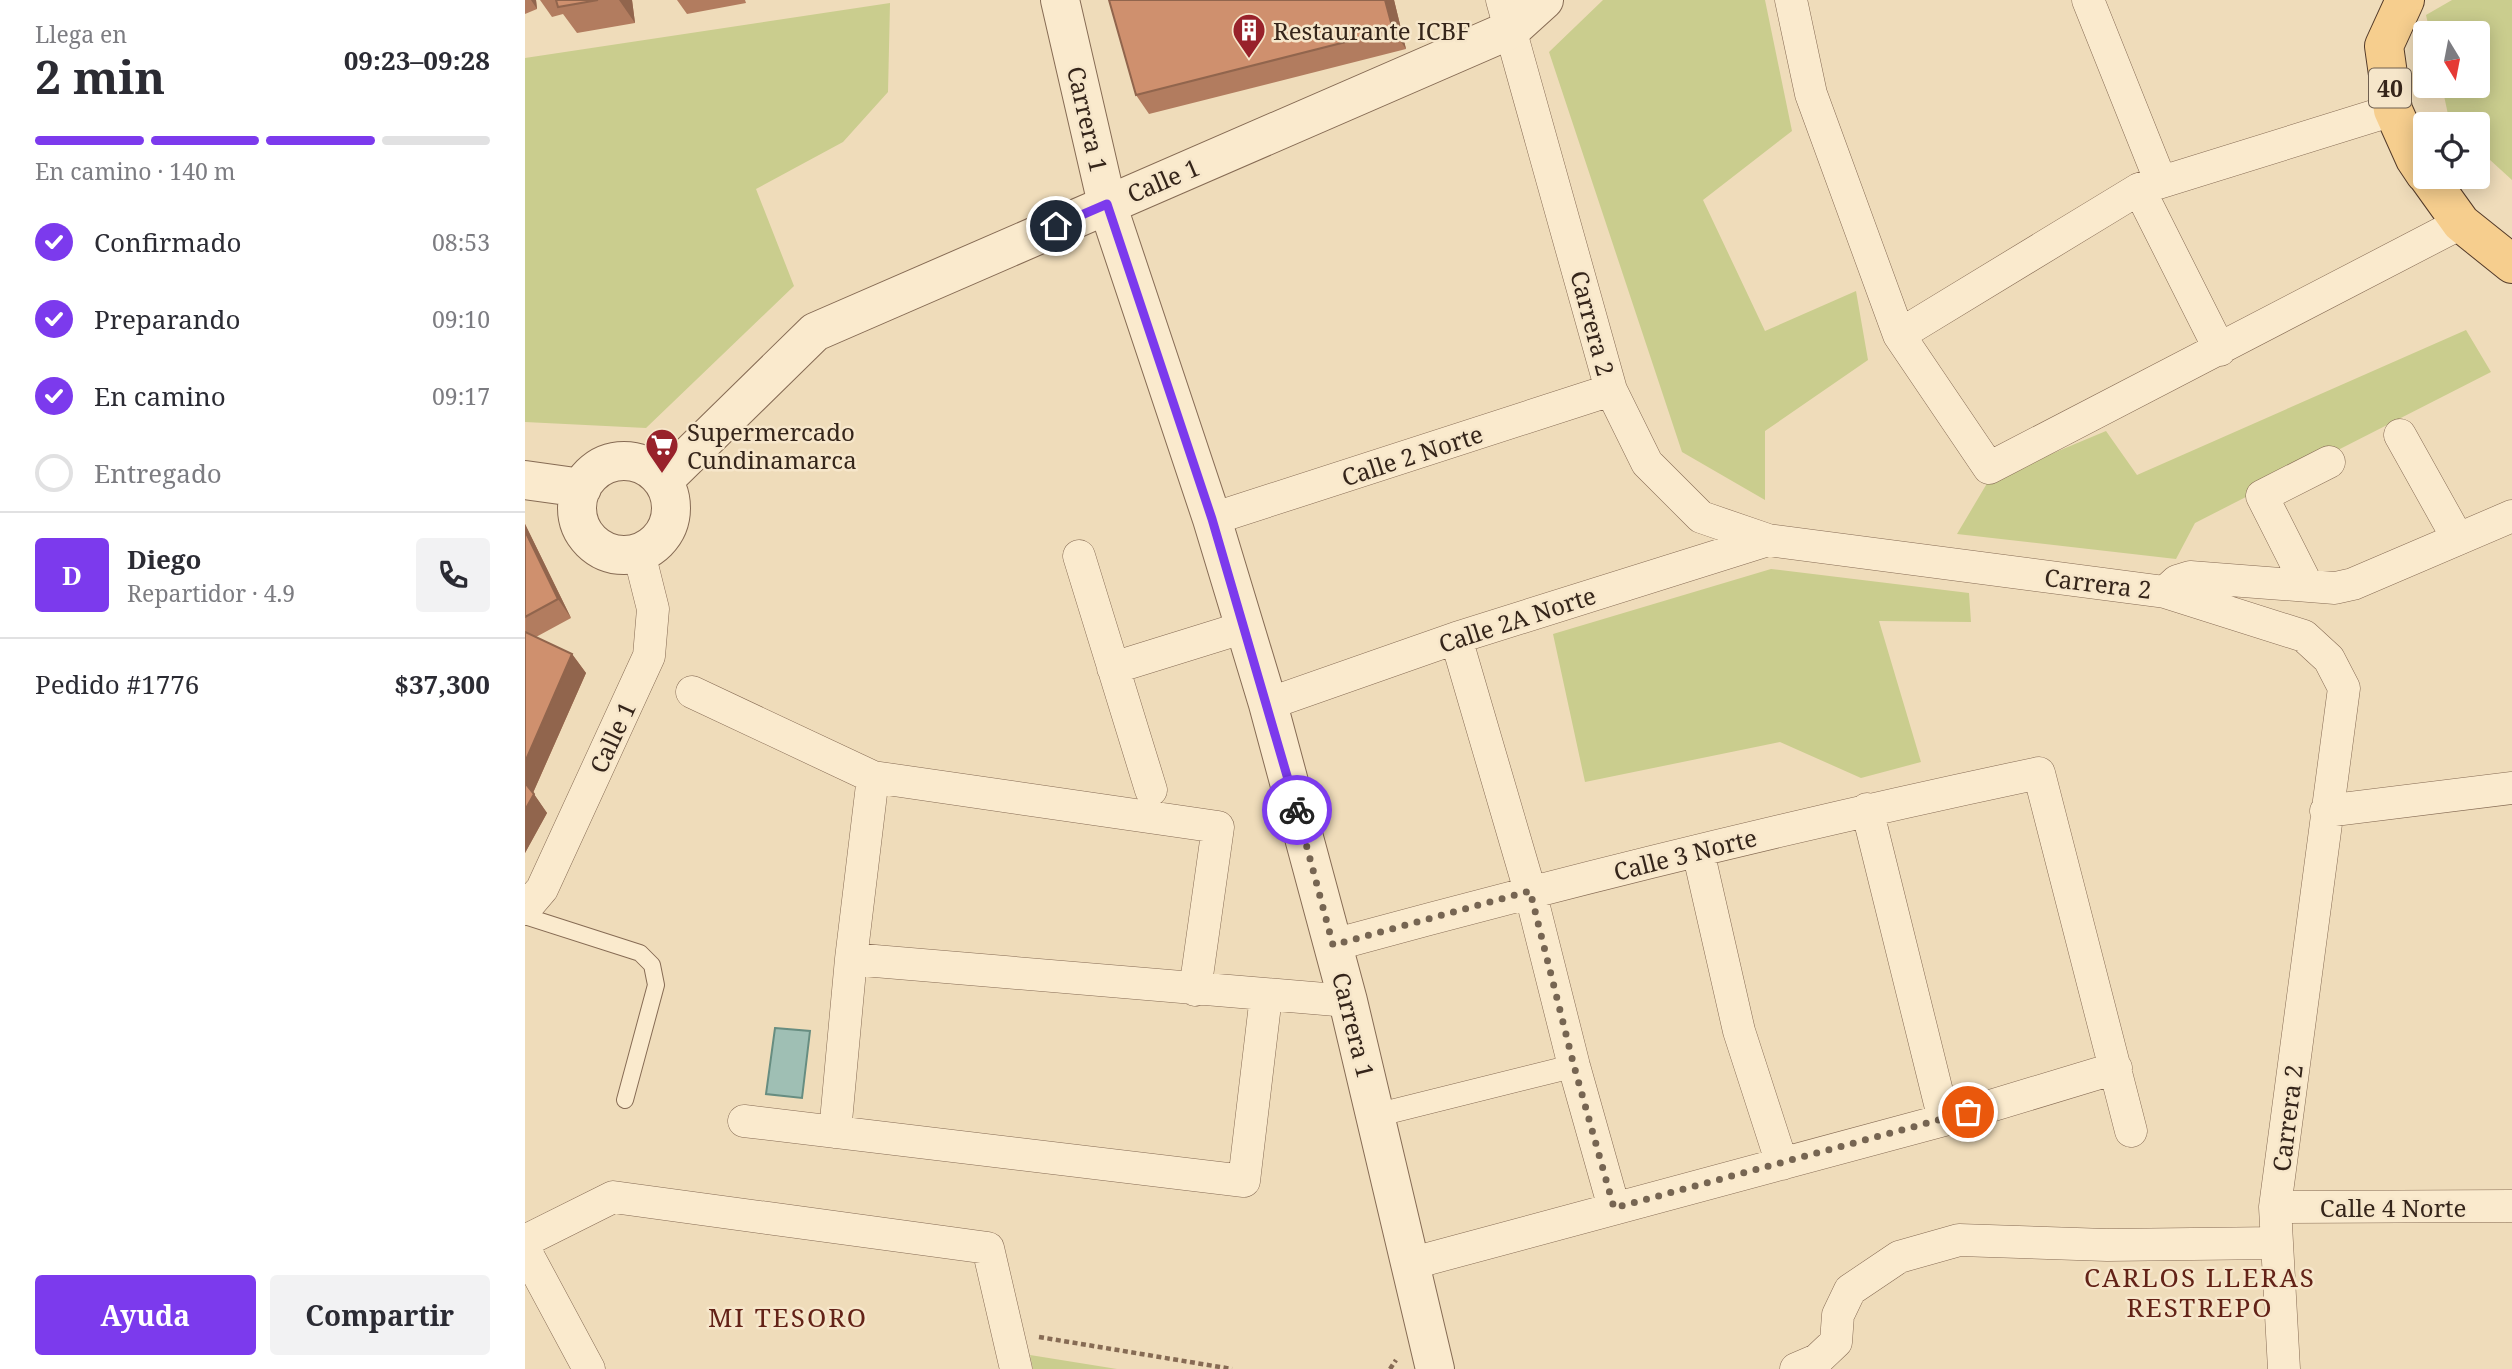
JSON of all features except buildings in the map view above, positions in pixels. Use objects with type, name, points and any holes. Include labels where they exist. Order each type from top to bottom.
[{"type":"main road","name":"40","points":[[2405,0],[2384,47],[2393,110],[2413,155]]},
{"type":"main road","name":"40","points":[[2437,189],[2461,223],[2512,264]]},
{"type":"street","name":"Carrera 1","points":[[1060,0],[1107,204],[1212,519],[1268,704],[1377,1115],[1436,1369]]},
{"type":"street","name":"Calle 1","points":[[663,481],[815,332],[1107,204],[1544,0]]},
{"type":"street","points":[[1791,0],[1811,94],[1899,335],[1989,468],[2461,223]]},
{"type":"street","points":[[2088,0],[2150,185],[2220,350]]},
{"type":"street","name":"Carrera 2","points":[[1507,15],[1611,390],[1647,463],[1701,517],[1768,540],[2165,592],[2304,636],[2329,659],[2344,688],[2275,1207],[2284,1369]]},
{"type":"street","points":[[1899,335],[2150,185],[2393,110]]},
{"type":"street","name":"Calle 2 Norte","points":[[1212,519],[1611,390]]},
{"type":"street","points":[[2400,435],[2458,539]]},
{"type":"street","points":[[620,461],[637,463],[651,470],[663,481],[670,494],[669,523],[657,541],[639,553],[612,554],[589,539],[578,514],[582,488],[592,475],[605,466],[620,461]]},
{"type":"street","points":[[2307,585],[2262,496],[2329,462]]},
{"type":"street","points":[[525,480],[582,488]]},
{"type":"street","points":[[2165,592],[2177,581],[2190,577],[2335,588],[2353,584],[2512,516]]},
{"type":"street","name":"Calle 2A Norte","points":[[1268,704],[1456,638],[1768,540]]},
{"type":"street","name":"Calle 1","points":[[525,909],[542,890],[649,656],[653,609],[639,553]]},
{"type":"street","points":[[1079,556],[1151,790]]},
{"type":"street","points":[[1112,668],[1245,627]]},
{"type":"street","points":[[1456,638],[1530,891],[1574,1066],[1614,1208]]},
{"type":"street","points":[[692,692],[873,777],[1218,827],[1195,990]]},
{"type":"street","name":"Calle 3 Norte","points":[[1333,945],[1530,891],[1867,809],[2039,773],[2116,1068]]},
{"type":"street","points":[[835,1132],[851,959],[873,777]]},
{"type":"street","points":[[2326,811],[2512,788]]},
{"type":"street","points":[[1867,809],[1944,1120]]},
{"type":"street","points":[[1698,852],[1739,1031],[1782,1164]]},
{"type":"street","points":[[851,959],[1348,1001]]},
{"type":"street","points":[[744,1121],[1244,1181],[1266,996]]},
{"type":"street","points":[[1377,1115],[1574,1066]]},
{"type":"street","points":[[1413,1263],[1944,1120],[2116,1068],[2131,1131]]},
{"type":"street","points":[[525,1241],[613,1197],[988,1248],[1015,1369]]},
{"type":"street","name":"Calle 4 Norte","points":[[2275,1207],[2512,1206]]},
{"type":"street","points":[[1796,1369],[1817,1360],[1836,1342],[1838,1315],[1850,1290],[1899,1257],[1959,1240],[2108,1245],[2277,1242]]},
{"type":"street","points":[[525,1250],[585,1368]]},
{"type":"lane","points":[[525,916],[640,953],[652,965],[656,985],[625,1100]]},
{"type":"path","points":[[1008,1332],[1206,1367],[1232,1369]]},
{"type":"green space","points":[[1603,0],[1765,0],[1792,131],[1703,200],[1765,331],[1856,291],[1868,360],[1765,431],[1765,500],[1682,452],[1549,52]]},
{"type":"green space","points":[[2452,0],[2512,0],[2512,180],[2490,160],[2490,112],[2447,112],[2445,98],[2490,98],[2490,21],[2427,21],[2426,15]]},
{"type":"green space","points":[[890,3],[888,92],[843,142],[756,189],[794,286],[646,428],[525,422],[525,58]]},
{"type":"green space","points":[[2466,330],[2491,372],[2195,523],[2176,559],[1957,534],[1989,480],[2106,431],[2137,475]]},
{"type":"green space","points":[[1771,569],[1969,593],[1971,622],[1879,621],[1921,762],[1861,778],[1780,742],[1585,782],[1553,634]]},
{"type":"green space","points":[[1030,1355],[1117,1369],[1033,1369]]},
{"type":"water","points":[[775,1028],[810,1031],[802,1098],[766,1094]]},
{"type":"way so far","points":[[1297,810],[1333,945],[1530,891],[1574,1066],[1614,1208],[1968,1112]]},
{"type":"place","name":"Restaurante ICBF","points":[[1249,60]]},
{"type":"place","name":"Supermercado Cundinamarca","points":[[662,475]]},
{"type":"district","name":"CARLOS LLERAS RESTREPO","points":[[2200,1292]]},
{"type":"district","name":"MI TESORO","points":[[788,1317]]},
{"type":"route","points":[[1056,226],[1107,204],[1212,519],[1297,810]]}]
